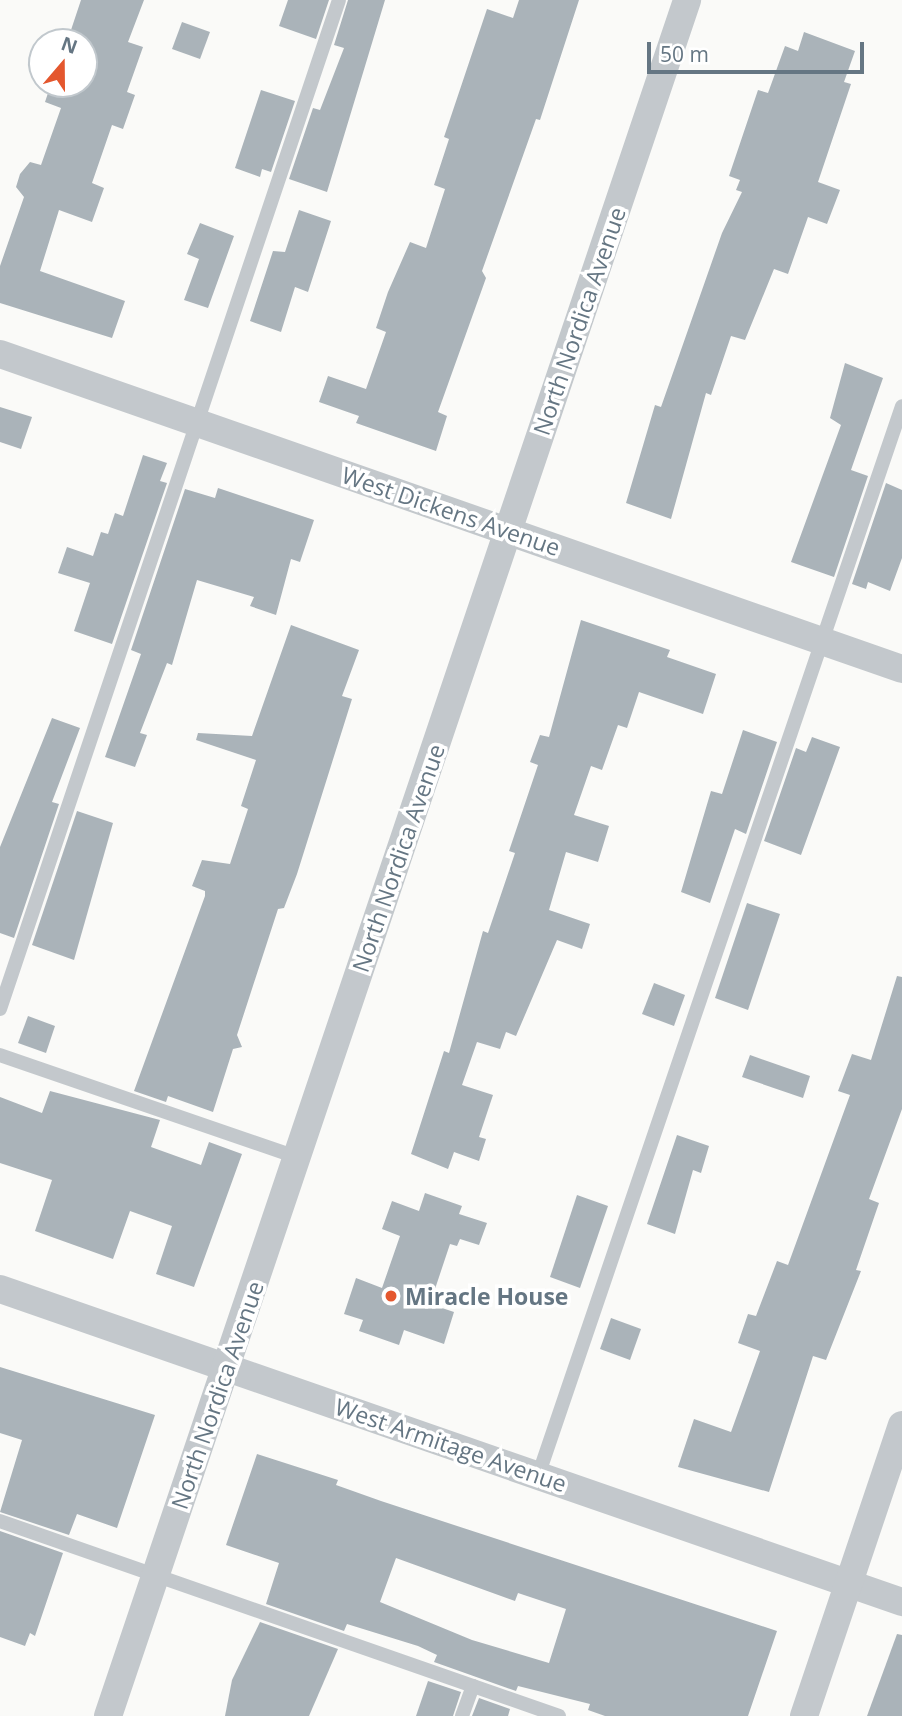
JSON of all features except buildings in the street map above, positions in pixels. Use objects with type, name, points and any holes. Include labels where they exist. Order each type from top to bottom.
[{"type":"street","name":"North Nordica Avenue","points":[[108,1716],[687,0]]},
{"type":"street","name":"West Dickens Avenue","points":[[0,354],[902,668]]},
{"type":"street","name":"West Armitage Avenue","points":[[0,1289],[902,1602]]},
{"type":"street","points":[[804,1716],[902,1425]]},
{"type":"lane","points":[[0,1009],[339,0]]},
{"type":"lane","points":[[538,1476],[902,406]]},
{"type":"lane","points":[[0,1055],[297,1157]]},
{"type":"lane","points":[[0,1521],[559,1716]]},
{"type":"lane","points":[[462,1716],[473,1686]]},
{"type":"place","name":"Miracle House","points":[[391,1296]]}]
